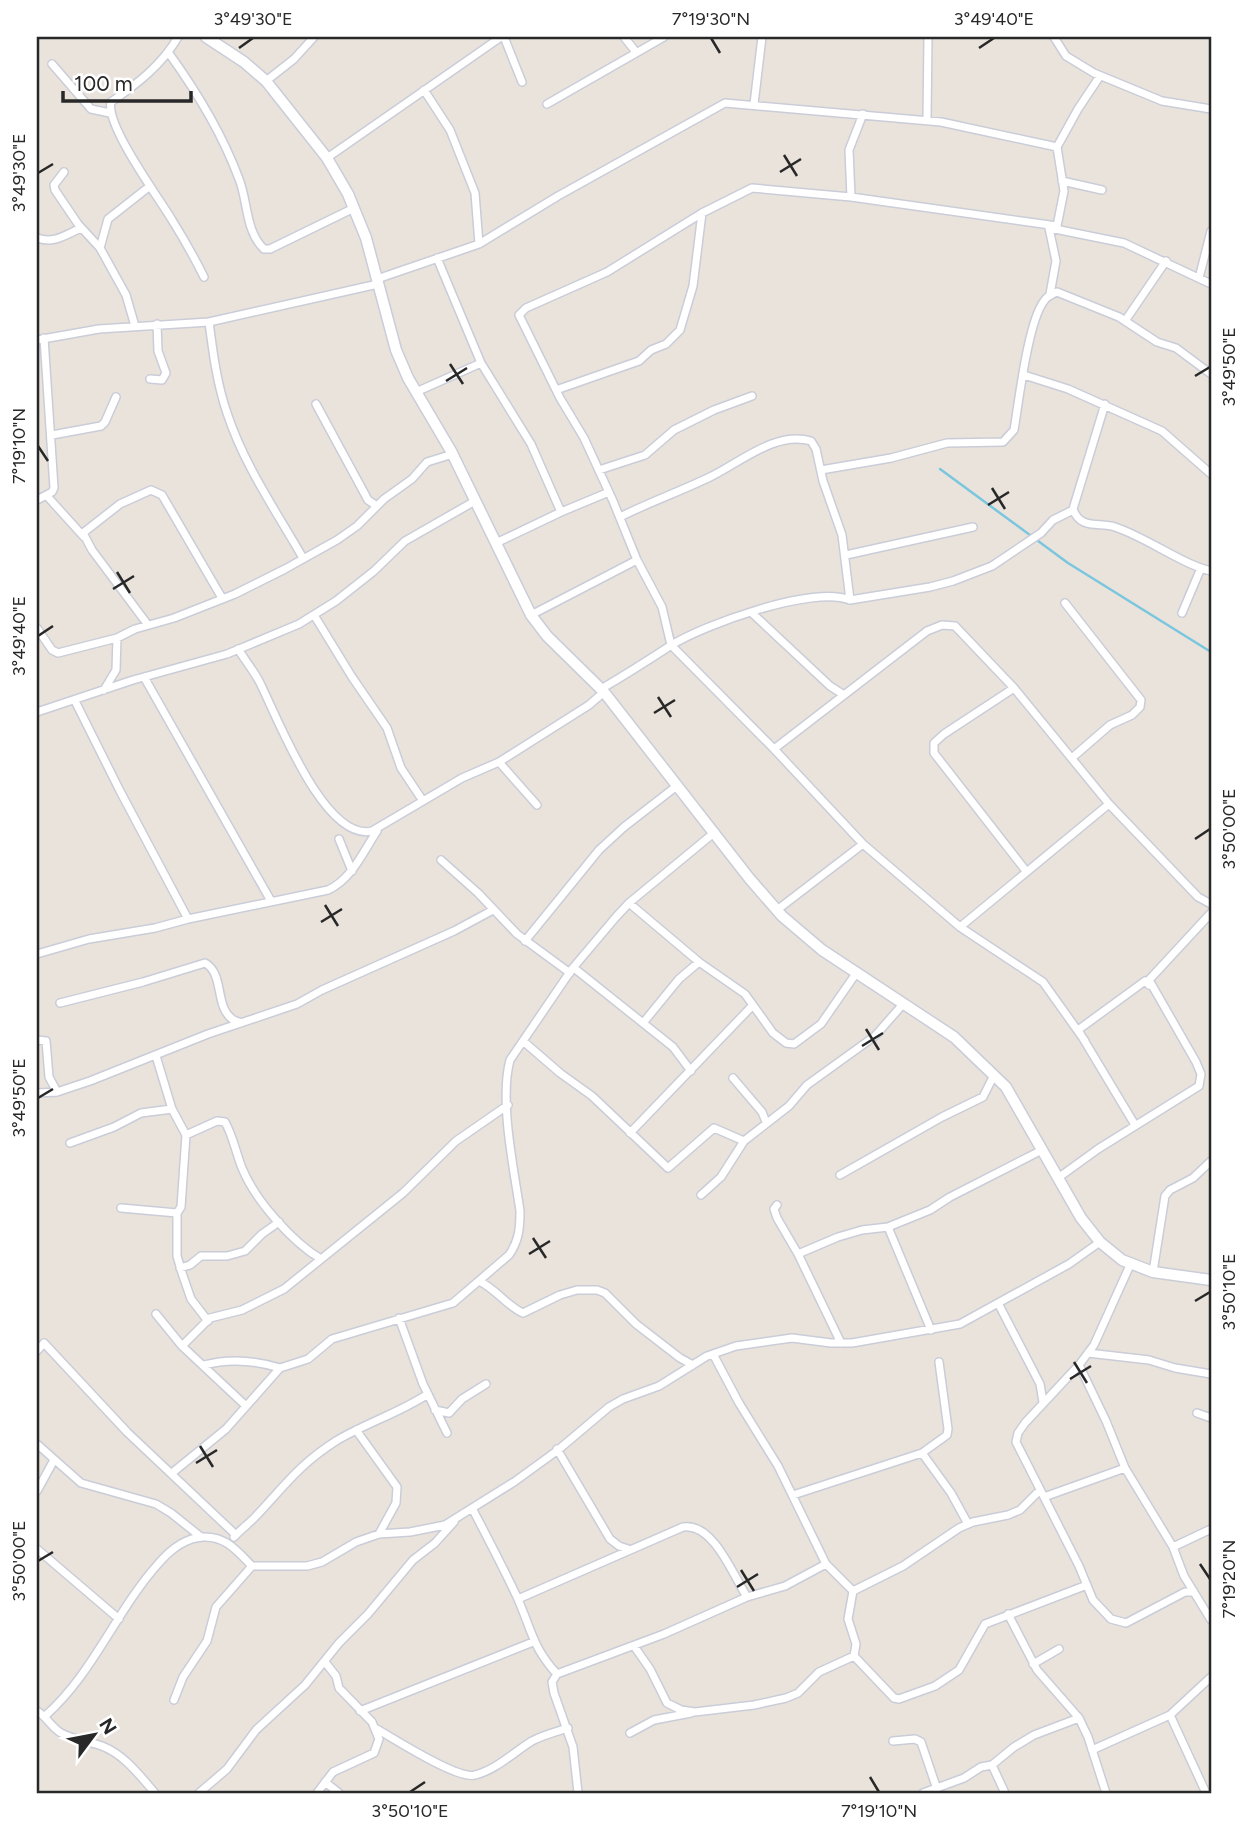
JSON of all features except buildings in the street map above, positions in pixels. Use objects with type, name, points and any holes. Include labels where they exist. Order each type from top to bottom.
[{"type":"street","points":[[178,37],[148,75],[111,102],[110,113],[121,138],[204,277]]},
{"type":"street","points":[[206,37],[244,62],[266,81],[327,158],[348,194],[366,238],[396,350],[416,392],[453,454],[531,615],[547,636],[602,690],[777,910],[822,950],[954,1037],[1006,1087],[1081,1219],[1100,1242],[1122,1260],[1153,1272],[1211,1280]]},
{"type":"street","points":[[266,81],[294,59],[306,40],[314,37]]},
{"type":"street","points":[[481,37],[487,47]]},
{"type":"street","points":[[327,158],[502,37],[522,82]]},
{"type":"street","points":[[624,37],[636,52]]},
{"type":"street","points":[[547,104],[664,37]]},
{"type":"street","points":[[754,104],[762,37]]},
{"type":"street","points":[[927,120],[929,37]]},
{"type":"street","points":[[1054,37],[1072,61],[1100,76],[1162,101],[1211,109]]},
{"type":"street","points":[[168,52],[192,85],[217,129],[240,180],[256,239],[264,249],[354,208]]},
{"type":"street","points":[[52,64],[91,109],[110,113]]},
{"type":"street","points":[[1050,294],[1056,261],[1053,227],[1064,191],[1057,147],[1100,76]]},
{"type":"street","points":[[424,90],[450,130],[475,193],[479,244]]},
{"type":"street","points":[[37,500],[47,496],[54,488],[52,435],[40,339],[135,326],[209,322],[378,282],[479,244],[558,196],[725,103],[927,120],[1057,147]]},
{"type":"street","points":[[851,197],[849,150],[863,114]]},
{"type":"street","points":[[64,172],[54,185],[55,190],[81,228],[100,247],[126,295],[135,326]]},
{"type":"street","points":[[1062,181],[1102,190]]},
{"type":"street","points":[[100,247],[108,219],[150,186]]},
{"type":"street","points":[[1085,1041],[1043,982],[960,927],[863,844],[671,645],[662,607],[637,560],[610,492],[519,315],[526,308],[607,272],[702,213],[752,188],[851,197],[1053,227],[1124,243],[1211,284]]},
{"type":"street","points":[[556,390],[639,361],[651,350],[666,344],[680,330],[693,286],[702,213]]},
{"type":"street","points":[[37,238],[55,240],[81,228]]},
{"type":"street","points":[[1199,278],[1211,231]]},
{"type":"street","points":[[87,235],[103,234]]},
{"type":"street","points":[[437,258],[481,363],[531,444],[561,512]]},
{"type":"street","points":[[1125,321],[1166,261]]},
{"type":"street","points":[[821,470],[891,458],[947,443],[1003,442],[1014,430],[1034,323],[1044,300],[1057,292],[1125,321],[1157,341],[1176,348],[1211,374]]},
{"type":"street","points":[[209,322],[215,366],[227,414],[253,470],[303,558]]},
{"type":"street","points":[[150,379],[162,380],[166,373],[158,351],[157,324]]},
{"type":"street","points":[[416,392],[481,363]]},
{"type":"street","points":[[1024,375],[1105,404],[1162,431],[1211,474]]},
{"type":"street","points":[[599,470],[645,455],[674,430],[714,410],[752,396]]},
{"type":"street","points":[[52,435],[101,426],[116,397]]},
{"type":"street","points":[[316,404],[368,500],[377,506]]},
{"type":"street","points":[[1105,404],[1073,510],[1076,516],[1084,523],[1113,527],[1161,547],[1201,568],[1211,570]]},
{"type":"street","points":[[620,517],[711,476],[766,446],[793,438],[811,441],[816,449],[827,494],[838,519],[846,555],[850,600]]},
{"type":"street","points":[[37,628],[52,650],[58,653],[117,638],[222,598],[285,569],[337,540],[412,479],[427,463],[453,454]]},
{"type":"street","points":[[84,537],[83,533],[87,529],[120,504],[151,490],[157,492],[194,548],[222,598]]},
{"type":"street","points":[[496,543],[610,492]]},
{"type":"street","points":[[47,496],[84,537],[148,625]]},
{"type":"street","points":[[37,712],[130,681],[227,654],[286,630],[314,615],[365,578],[405,541],[475,501]]},
{"type":"street","points":[[237,649],[257,679],[302,770],[319,797],[335,815],[356,831],[364,833],[379,827],[462,778],[499,762],[589,705],[602,690],[671,645],[752,613],[804,597],[839,596],[850,600],[953,581],[992,566],[1041,533],[1053,520],[1073,510]]},
{"type":"street","points":[[846,555],[973,527]]},
{"type":"street","points":[[531,615],[637,560]]},
{"type":"street","points":[[1182,613],[1201,568]]},
{"type":"street","points":[[1065,603],[1141,700],[1140,707],[1132,715],[1110,725],[1073,757]]},
{"type":"street","points":[[752,613],[830,686],[844,695]]},
{"type":"street","points":[[314,615],[387,728],[401,768],[423,801]]},
{"type":"street","points":[[774,749],[927,631],[942,625],[955,626],[1014,688],[1110,804],[1198,897],[1211,904]]},
{"type":"street","points":[[104,691],[116,670],[117,638]]},
{"type":"street","points":[[116,670],[130,681]]},
{"type":"street","points":[[144,677],[271,901]]},
{"type":"street","points":[[1014,688],[944,734],[934,743],[934,753],[1026,871]]},
{"type":"street","points":[[75,701],[188,919]]},
{"type":"street","points":[[499,762],[537,806]]},
{"type":"street","points":[[525,941],[599,850],[678,785]]},
{"type":"street","points":[[960,927],[1110,804]]},
{"type":"street","points":[[37,954],[60,946],[328,890],[339,885],[352,870],[379,827]]},
{"type":"street","points":[[172,1473],[226,1429],[280,1368],[307,1359],[332,1339],[453,1303],[509,1255],[516,1246],[520,1228],[508,1105],[507,1073],[510,1060],[572,970],[629,903],[715,832]]},
{"type":"street","points":[[339,839],[352,870]]},
{"type":"street","points":[[777,910],[863,844]]},
{"type":"street","points":[[441,860],[525,941],[572,970],[643,1023],[673,1047],[691,1071]]},
{"type":"street","points":[[629,903],[699,962],[745,994],[773,1033],[786,1043],[794,1044],[821,1024],[857,972]]},
{"type":"street","points":[[37,1093],[57,1092],[90,1082],[297,1004],[493,910]]},
{"type":"street","points":[[1058,1178],[1135,1125],[1199,1086],[1201,1081],[1196,1062],[1149,980],[1211,914]]},
{"type":"street","points":[[643,1023],[679,979],[699,962]]},
{"type":"street","points":[[60,1003],[205,963],[214,973],[230,1018],[241,1023]]},
{"type":"street","points":[[1135,1125],[1078,1030],[1145,981],[1160,999]]},
{"type":"street","points":[[701,1195],[722,1177],[744,1141],[789,1105],[807,1085],[875,1036],[904,1003]]},
{"type":"street","points":[[630,1133],[753,1005]]},
{"type":"street","points":[[37,1040],[46,1041],[48,1077],[57,1092]]},
{"type":"street","points":[[523,1041],[592,1096],[668,1168],[714,1128],[744,1141]]},
{"type":"street","points":[[156,1056],[172,1109],[186,1135],[181,1207],[177,1213],[177,1256],[191,1299],[208,1321]]},
{"type":"street","points":[[840,1175],[983,1097],[994,1075]]},
{"type":"street","points":[[733,1078],[770,1120]]},
{"type":"street","points":[[183,1346],[208,1321],[219,1315],[242,1310],[284,1289],[403,1193],[456,1141],[508,1105]]},
{"type":"street","points":[[70,1143],[114,1127],[141,1113],[172,1109]]},
{"type":"street","points":[[186,1135],[217,1121],[225,1122],[243,1171],[296,1242],[321,1259]]},
{"type":"street","points":[[798,1254],[850,1234],[888,1227],[930,1210],[1042,1150]]},
{"type":"street","points":[[1153,1272],[1166,1196],[1170,1189],[1193,1178],[1211,1161]]},
{"type":"street","points":[[777,1205],[774,1209],[777,1218],[798,1254],[841,1343]]},
{"type":"street","points":[[121,1208],[177,1213]]},
{"type":"street","points":[[180,1268],[190,1265],[201,1256],[227,1256],[245,1251],[279,1222]]},
{"type":"street","points":[[888,1227],[931,1330]]},
{"type":"street","points":[[199,1793],[227,1769],[256,1730],[305,1685],[413,1560],[435,1543],[457,1519],[514,1482],[609,1407],[631,1395],[659,1385],[713,1354],[736,1346],[792,1338],[841,1343],[960,1324],[1069,1264],[1100,1242]]},
{"type":"street","points":[[1130,1263],[1094,1345],[1025,1423],[1018,1433],[1016,1443],[1098,1606],[1111,1619],[1126,1623],[1189,1592]]},
{"type":"street","points":[[479,1281],[492,1287],[523,1313],[577,1290],[597,1290],[605,1293],[636,1324],[693,1365]]},
{"type":"street","points":[[998,1303],[1040,1384],[1043,1402]]},
{"type":"street","points":[[156,1314],[183,1346],[246,1406]]},
{"type":"street","points":[[399,1318],[428,1394],[440,1413],[447,1433]]},
{"type":"street","points":[[37,1351],[44,1343],[127,1432],[236,1535]]},
{"type":"street","points":[[1088,1353],[1149,1360],[1211,1374]]},
{"type":"street","points":[[713,1354],[793,1495],[826,1564],[853,1591]]},
{"type":"street","points":[[204,1365],[225,1360],[262,1362],[280,1368]]},
{"type":"street","points":[[793,1495],[922,1453],[947,1435],[939,1362]]},
{"type":"street","points":[[1079,1365],[1125,1468],[1173,1547],[1188,1582],[1189,1592],[1211,1620]]},
{"type":"street","points":[[440,1413],[453,1410],[462,1399],[486,1384]]},
{"type":"street","points":[[1040,1384],[1056,1388]]},
{"type":"street","points":[[229,1542],[297,1470],[337,1441],[428,1394]]},
{"type":"street","points":[[1198,1413],[1211,1418]]},
{"type":"street","points":[[356,1430],[397,1487],[396,1503],[379,1534]]},
{"type":"street","points":[[37,1444],[81,1483],[156,1504],[201,1537]]},
{"type":"street","points":[[557,1449],[610,1539],[618,1546],[629,1549]]},
{"type":"street","points":[[922,1453],[951,1493],[968,1524]]},
{"type":"street","points":[[37,1491],[54,1460]]},
{"type":"street","points":[[853,1591],[903,1566],[968,1524],[1008,1515],[1020,1510],[1042,1493],[1125,1468]]},
{"type":"street","points":[[472,1508],[518,1599],[533,1642],[543,1659],[557,1674]]},
{"type":"street","points":[[45,1716],[65,1696],[158,1564],[188,1540],[201,1537],[229,1542],[252,1566],[307,1566],[322,1562],[356,1542],[379,1534],[410,1532],[444,1525],[457,1519]]},
{"type":"street","points":[[518,1599],[629,1549],[692,1525],[703,1530],[718,1548],[747,1597]]},
{"type":"street","points":[[1173,1547],[1211,1530]]},
{"type":"street","points":[[37,1549],[119,1619]]},
{"type":"street","points":[[578,1793],[573,1746],[552,1682],[557,1674],[634,1646],[747,1597],[785,1586],[826,1564]]},
{"type":"street","points":[[174,1700],[183,1677],[207,1641],[216,1607],[252,1566]]},
{"type":"street","points":[[854,1656],[869,1669],[894,1699],[899,1699],[935,1686],[959,1670],[985,1624],[1087,1584]]},
{"type":"street","points":[[853,1591],[848,1619],[856,1644],[854,1656]]},
{"type":"street","points":[[1008,1614],[1033,1664],[1079,1718],[1106,1793]]},
{"type":"street","points":[[360,1711],[533,1642]]},
{"type":"street","points":[[634,1646],[650,1669],[667,1703],[681,1710],[695,1712]]},
{"type":"street","points":[[1033,1664],[1059,1650]]},
{"type":"street","points":[[630,1732],[653,1720],[786,1698],[797,1693],[819,1672],[854,1656]]},
{"type":"street","points":[[325,1662],[336,1676],[339,1688],[377,1729],[440,1765],[467,1776],[474,1776],[489,1769],[539,1737],[568,1728]]},
{"type":"street","points":[[1092,1750],[1170,1715],[1211,1677]]},
{"type":"street","points":[[37,1711],[58,1731],[72,1738],[103,1746],[122,1758],[155,1793]]},
{"type":"street","points":[[1170,1715],[1206,1793],[1211,1790]]},
{"type":"street","points":[[923,1793],[964,1778],[981,1767],[992,1765],[1014,1746],[1034,1735],[1079,1718]]},
{"type":"street","points":[[317,1793],[333,1772],[374,1753],[379,1739],[377,1729]]},
{"type":"street","points":[[893,1741],[915,1739],[922,1742],[937,1789]]},
{"type":"street","points":[[992,1765],[1005,1793]]},
{"type":"street","points":[[325,1782],[339,1793]]},
{"type":"waterway","points":[[940,469],[1068,563],[1211,652]]}]
